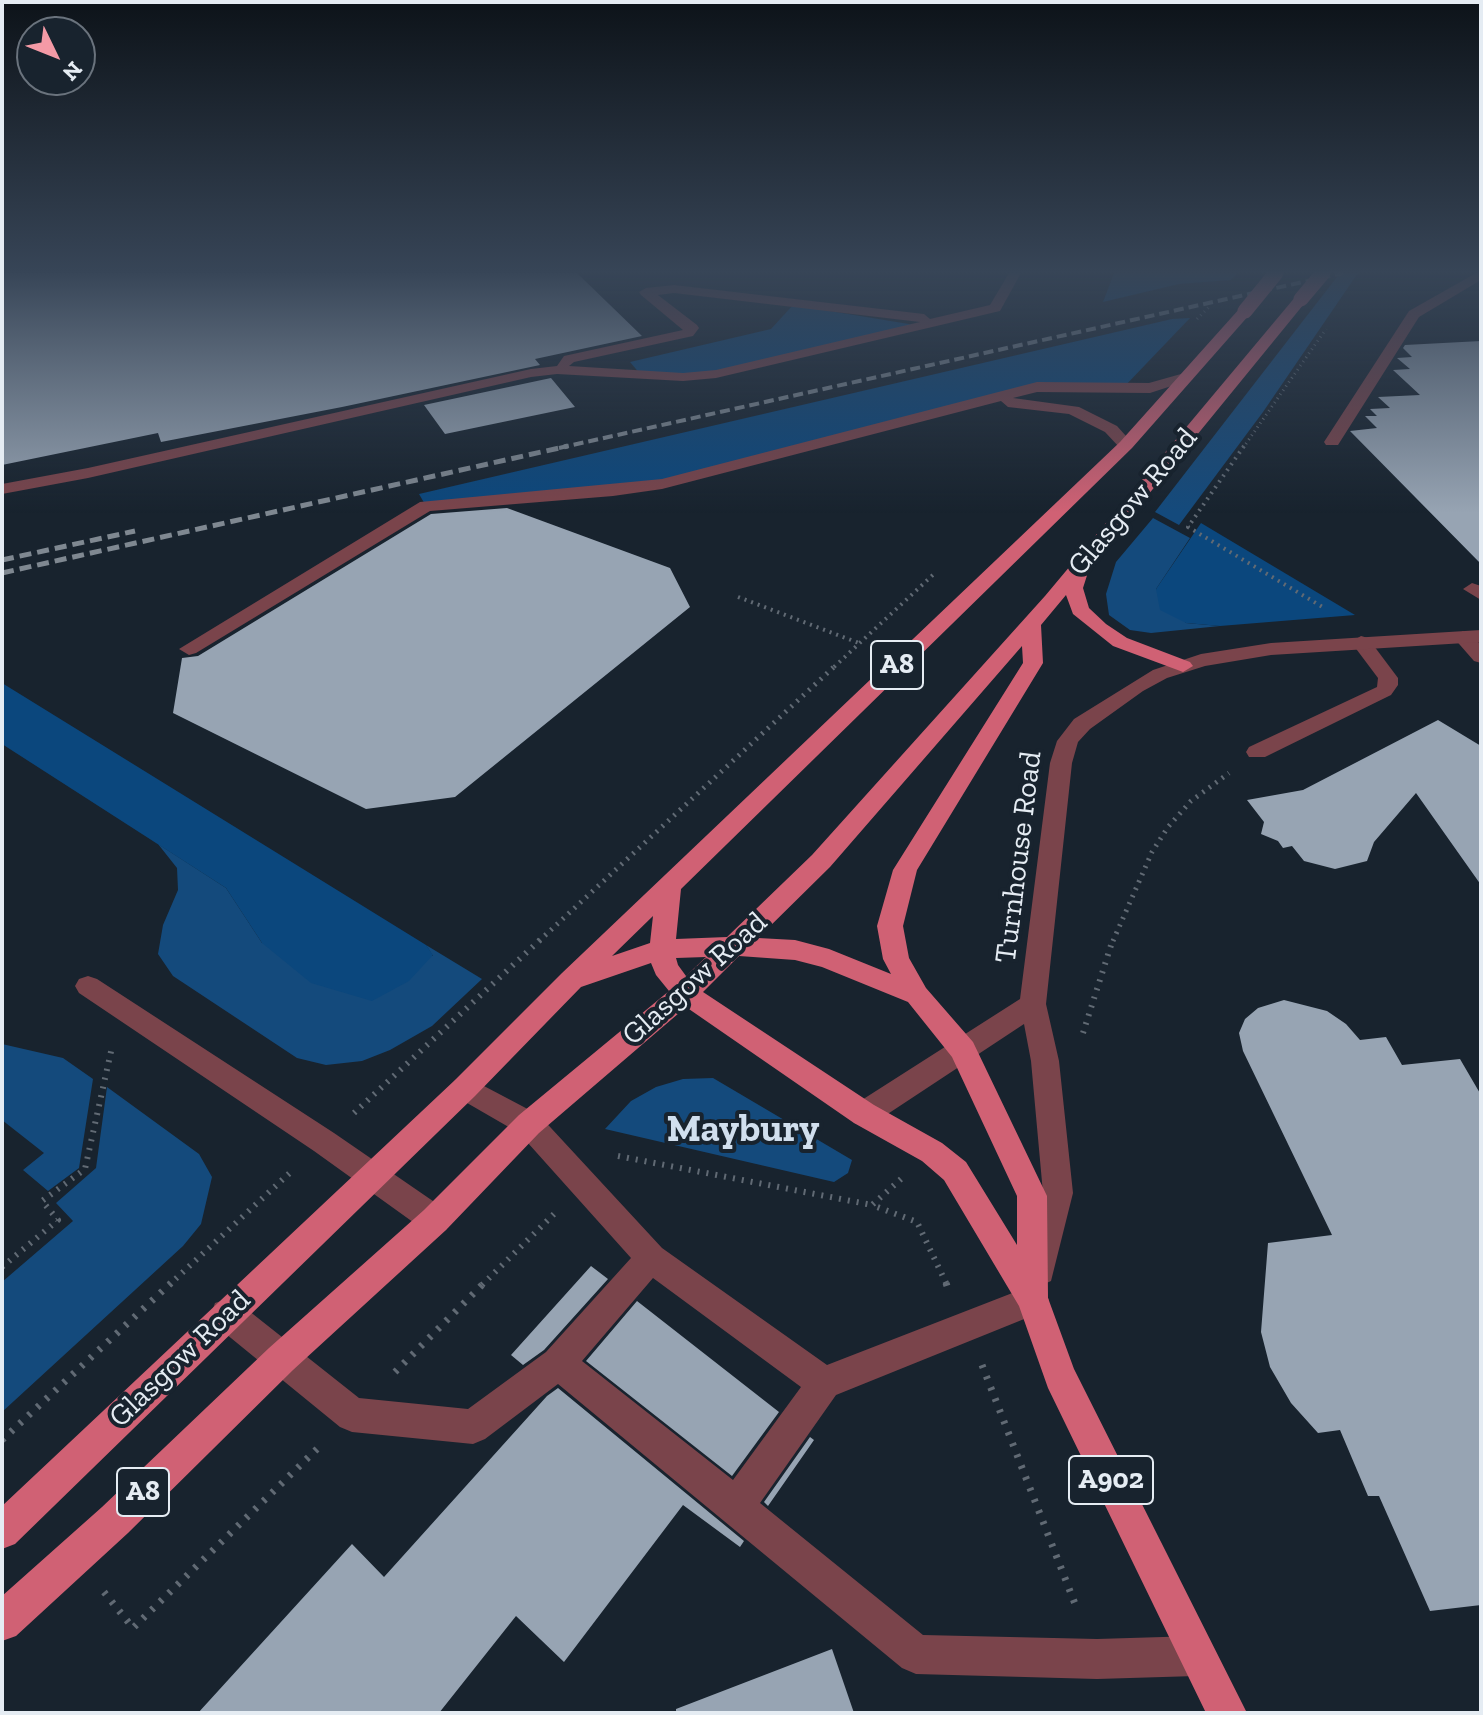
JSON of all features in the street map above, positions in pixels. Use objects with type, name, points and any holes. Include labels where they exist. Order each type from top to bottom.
[{"type":"main road","name":"Glasgow Road","points":[[2,1531],[465,1088],[571,980],[1126,445],[1208,353]]},
{"type":"main road","name":"Glasgow Road","points":[[2,1622],[115,1520],[281,1359],[435,1220],[529,1124],[685,993],[821,861],[1031,624],[1256,353]]},
{"type":"main road","points":[[1082,564],[1074,588],[1080,610],[1120,642],[1183,666]]},
{"type":"main road","name":"A902","points":[[1031,624],[1033,663],[905,870],[890,926],[896,959],[917,995],[963,1050],[1032,1196],[1033,1300]]},
{"type":"main road","points":[[662,949],[669,886]]},
{"type":"main road","name":"A902","points":[[571,980],[662,949],[735,946],[795,950],[829,959],[917,995]]},
{"type":"main road","name":"A902","points":[[662,949],[665,968],[685,993],[864,1114],[932,1152],[955,1171],[1033,1300],[1060,1376],[1196,1656],[1227,1713]]},
{"type":"street","points":[[564,370],[563,362],[596,353]]},
{"type":"street","points":[[2,489],[88,473],[531,373],[564,370],[683,377],[716,374],[803,353]]},
{"type":"street","points":[[1332,442],[1389,353]]},
{"type":"street","points":[[189,649],[426,506],[613,491],[662,484],[994,401],[1037,387],[1150,388],[1188,376]]},
{"type":"street","points":[[994,401],[1073,410],[1111,429],[1126,445]]},
{"type":"street","points":[[1472,637],[1481,657]]},
{"type":"street","name":"Turnhouse Road","points":[[864,1114],[1033,1004],[1061,763],[1068,741],[1082,724],[1136,687],[1183,666],[1229,654],[1361,642],[1472,637]]},
{"type":"street","points":[[1257,752],[1384,691],[1388,678],[1361,642]]},
{"type":"street","points":[[88,986],[324,1142],[435,1220]]},
{"type":"street","points":[[736,1506],[824,1383],[1033,1300],[1058,1193],[1045,1061],[1033,1004]]},
{"type":"street","points":[[465,1088],[529,1124],[651,1258],[824,1383]]},
{"type":"street","points":[[227,1314],[352,1415],[473,1427],[558,1363],[651,1258]]},
{"type":"street","points":[[558,1363],[916,1654],[1097,1659],[1196,1656]]},
{"type":"path","points":[[1309,353],[1188,527],[1331,612]]},
{"type":"path","points":[[2,1440],[940,568]]},
{"type":"path","points":[[738,597],[859,643]]},
{"type":"path","points":[[1082,1038],[1119,922],[1152,852],[1191,801],[1257,752]]},
{"type":"path","points":[[2,1267],[58,1220],[42,1201],[85,1169],[120,1007]]},
{"type":"path","points":[[613,1155],[872,1205]]},
{"type":"shaded area","points":[[668,353],[806,353],[716,374],[641,375],[630,362]]},
{"type":"shaded area","points":[[1026,353],[1156,353],[1123,388],[1037,387],[662,484],[426,506],[419,494]]},
{"type":"shaded area","points":[[1278,353],[1303,353],[1179,525],[1155,512]]},
{"type":"shaded area","points":[[1153,518],[1190,538],[1156,589],[1186,623],[1220,626],[1151,633],[1130,630],[1109,615],[1106,594],[1116,562]]},
{"type":"shaded area","points":[[1201,523],[1355,615],[1220,626],[1186,623],[1160,610],[1156,589]]},
{"type":"shaded area","points":[[2,683],[426,945],[433,955],[409,981],[372,1001],[311,983],[262,943],[226,888],[2,744]]},
{"type":"shaded area","points":[[158,844],[226,888],[262,943],[433,956],[426,945],[482,979],[432,1026],[390,1050],[362,1061],[326,1065],[297,1058],[173,976],[158,954],[163,925],[178,890],[177,868]]},
{"type":"shaded area","points":[[2,1044],[63,1058],[93,1079],[79,1168],[48,1191],[23,1170],[44,1153],[2,1120]]},
{"type":"shaded area","points":[[713,1078],[852,1160],[848,1173],[834,1182],[605,1129],[631,1101],[656,1087],[683,1079]]},
{"type":"shaded area","points":[[107,1087],[199,1154],[212,1177],[201,1224],[183,1246],[2,1412],[2,1282],[73,1221],[56,1203],[96,1168]]},
{"type":"building","points":[[2,353],[563,353],[535,359],[540,365],[342,407],[161,442],[158,433],[2,465]]},
{"type":"building","points":[[1408,353],[1481,353],[1481,564],[1350,431],[1377,428],[1365,416],[1377,416],[1370,409],[1390,408],[1378,397],[1420,395],[1393,370],[1410,369],[1397,358],[1412,357]]},
{"type":"building","points":[[551,378],[575,407],[445,434],[424,405]]},
{"type":"building","points":[[507,508],[670,568],[690,607],[455,797],[366,809],[173,713],[182,658],[198,656],[431,514]]},
{"type":"building","points":[[1438,720],[1481,746],[1481,885],[1416,793],[1374,842],[1367,861],[1335,869],[1304,861],[1292,846],[1283,848],[1278,841],[1261,834],[1264,822],[1247,800],[1303,790]]},
{"type":"building","points":[[1284,1000],[1327,1011],[1346,1024],[1360,1040],[1386,1037],[1402,1065],[1460,1059],[1481,1095],[1481,1605],[1430,1611],[1379,1496],[1368,1496],[1340,1430],[1318,1433],[1291,1403],[1270,1367],[1261,1332],[1268,1243],[1332,1235],[1243,1051],[1239,1033],[1245,1019],[1258,1008]]},
{"type":"building","points":[[591,1266],[608,1279],[544,1350],[523,1365],[511,1355]]},
{"type":"building","points":[[637,1301],[779,1412],[732,1476],[586,1361]]},
{"type":"building","points":[[558,1388],[744,1541],[740,1547],[683,1505],[564,1662],[516,1616],[439,1713],[198,1713],[352,1544],[384,1577],[547,1396]]},
{"type":"building","points":[[810,1437],[814,1440],[768,1506],[764,1502]]},
{"type":"building","points":[[832,1649],[854,1713],[676,1713],[676,1709]]},
{"type":"railway","points":[[559,448],[984,353]]},
{"type":"railway","points":[[2,573],[568,446]]},
{"type":"railway","points":[[2,560],[135,531]]},
{"type":"district","name":"Maybury","points":[[743,1130]]}]
